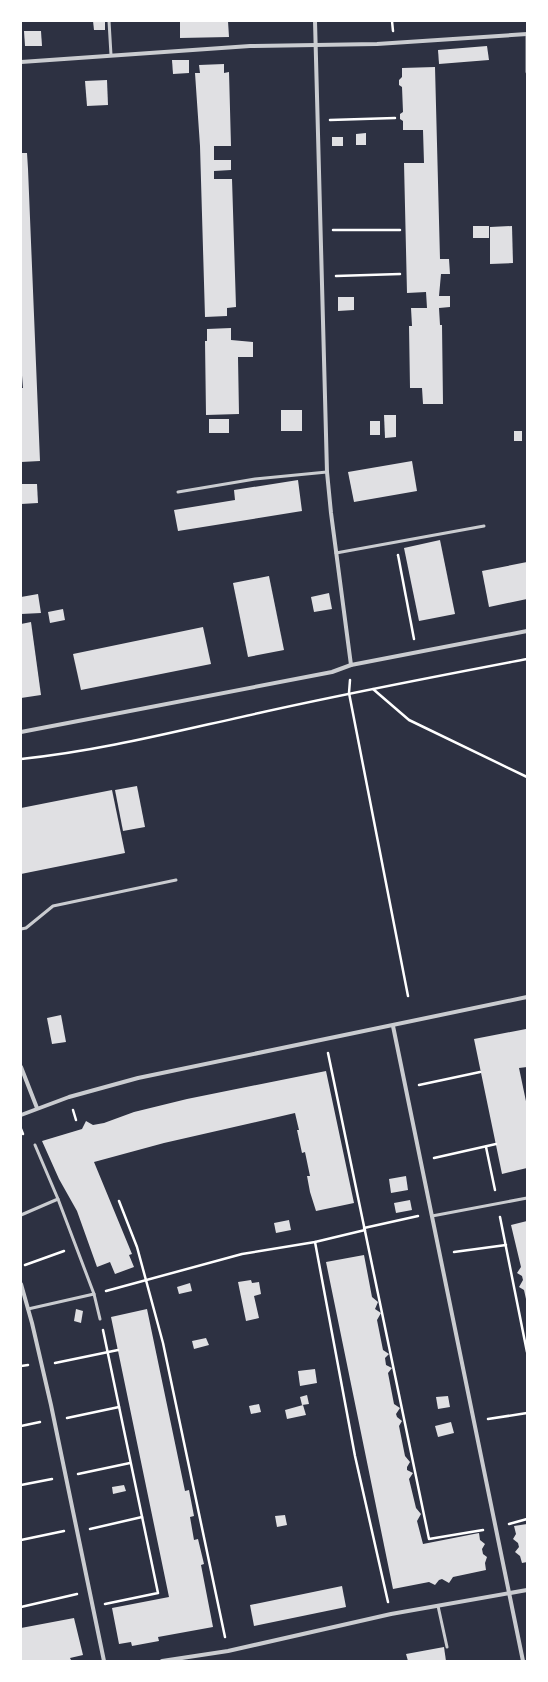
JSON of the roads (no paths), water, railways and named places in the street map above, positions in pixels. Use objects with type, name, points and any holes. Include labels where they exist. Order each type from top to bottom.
[{"type":"street","points":[[314,21],[327,472],[351,665]]},
{"type":"street","points":[[21,62],[250,46],[377,44],[527,34]]},
{"type":"street","points":[[21,732],[332,672],[351,665],[527,632]]},
{"type":"street","points":[[21,1115],[37,1108],[138,1078],[527,997]]},
{"type":"street","points":[[393,1026],[522,1661]]},
{"type":"street","points":[[21,1067],[37,1108]]},
{"type":"street","points":[[21,1284],[23,1301],[28,1309],[51,1406],[104,1661]]},
{"type":"street","points":[[162,1661],[228,1651],[391,1614],[527,1590]]},
{"type":"lane","points":[[109,21],[111,55]]},
{"type":"lane","points":[[527,34],[527,72]]},
{"type":"lane","points":[[178,492],[255,479],[327,472]]},
{"type":"lane","points":[[336,553],[395,541],[484,526]]},
{"type":"lane","points":[[21,929],[26,928],[53,906],[176,880]]},
{"type":"lane","points":[[35,1145],[94,1294],[100,1319]]},
{"type":"lane","points":[[432,1216],[527,1198]]},
{"type":"lane","points":[[21,1215],[58,1200]]},
{"type":"lane","points":[[28,1309],[94,1294]]},
{"type":"lane","points":[[438,1606],[447,1647]]}]
